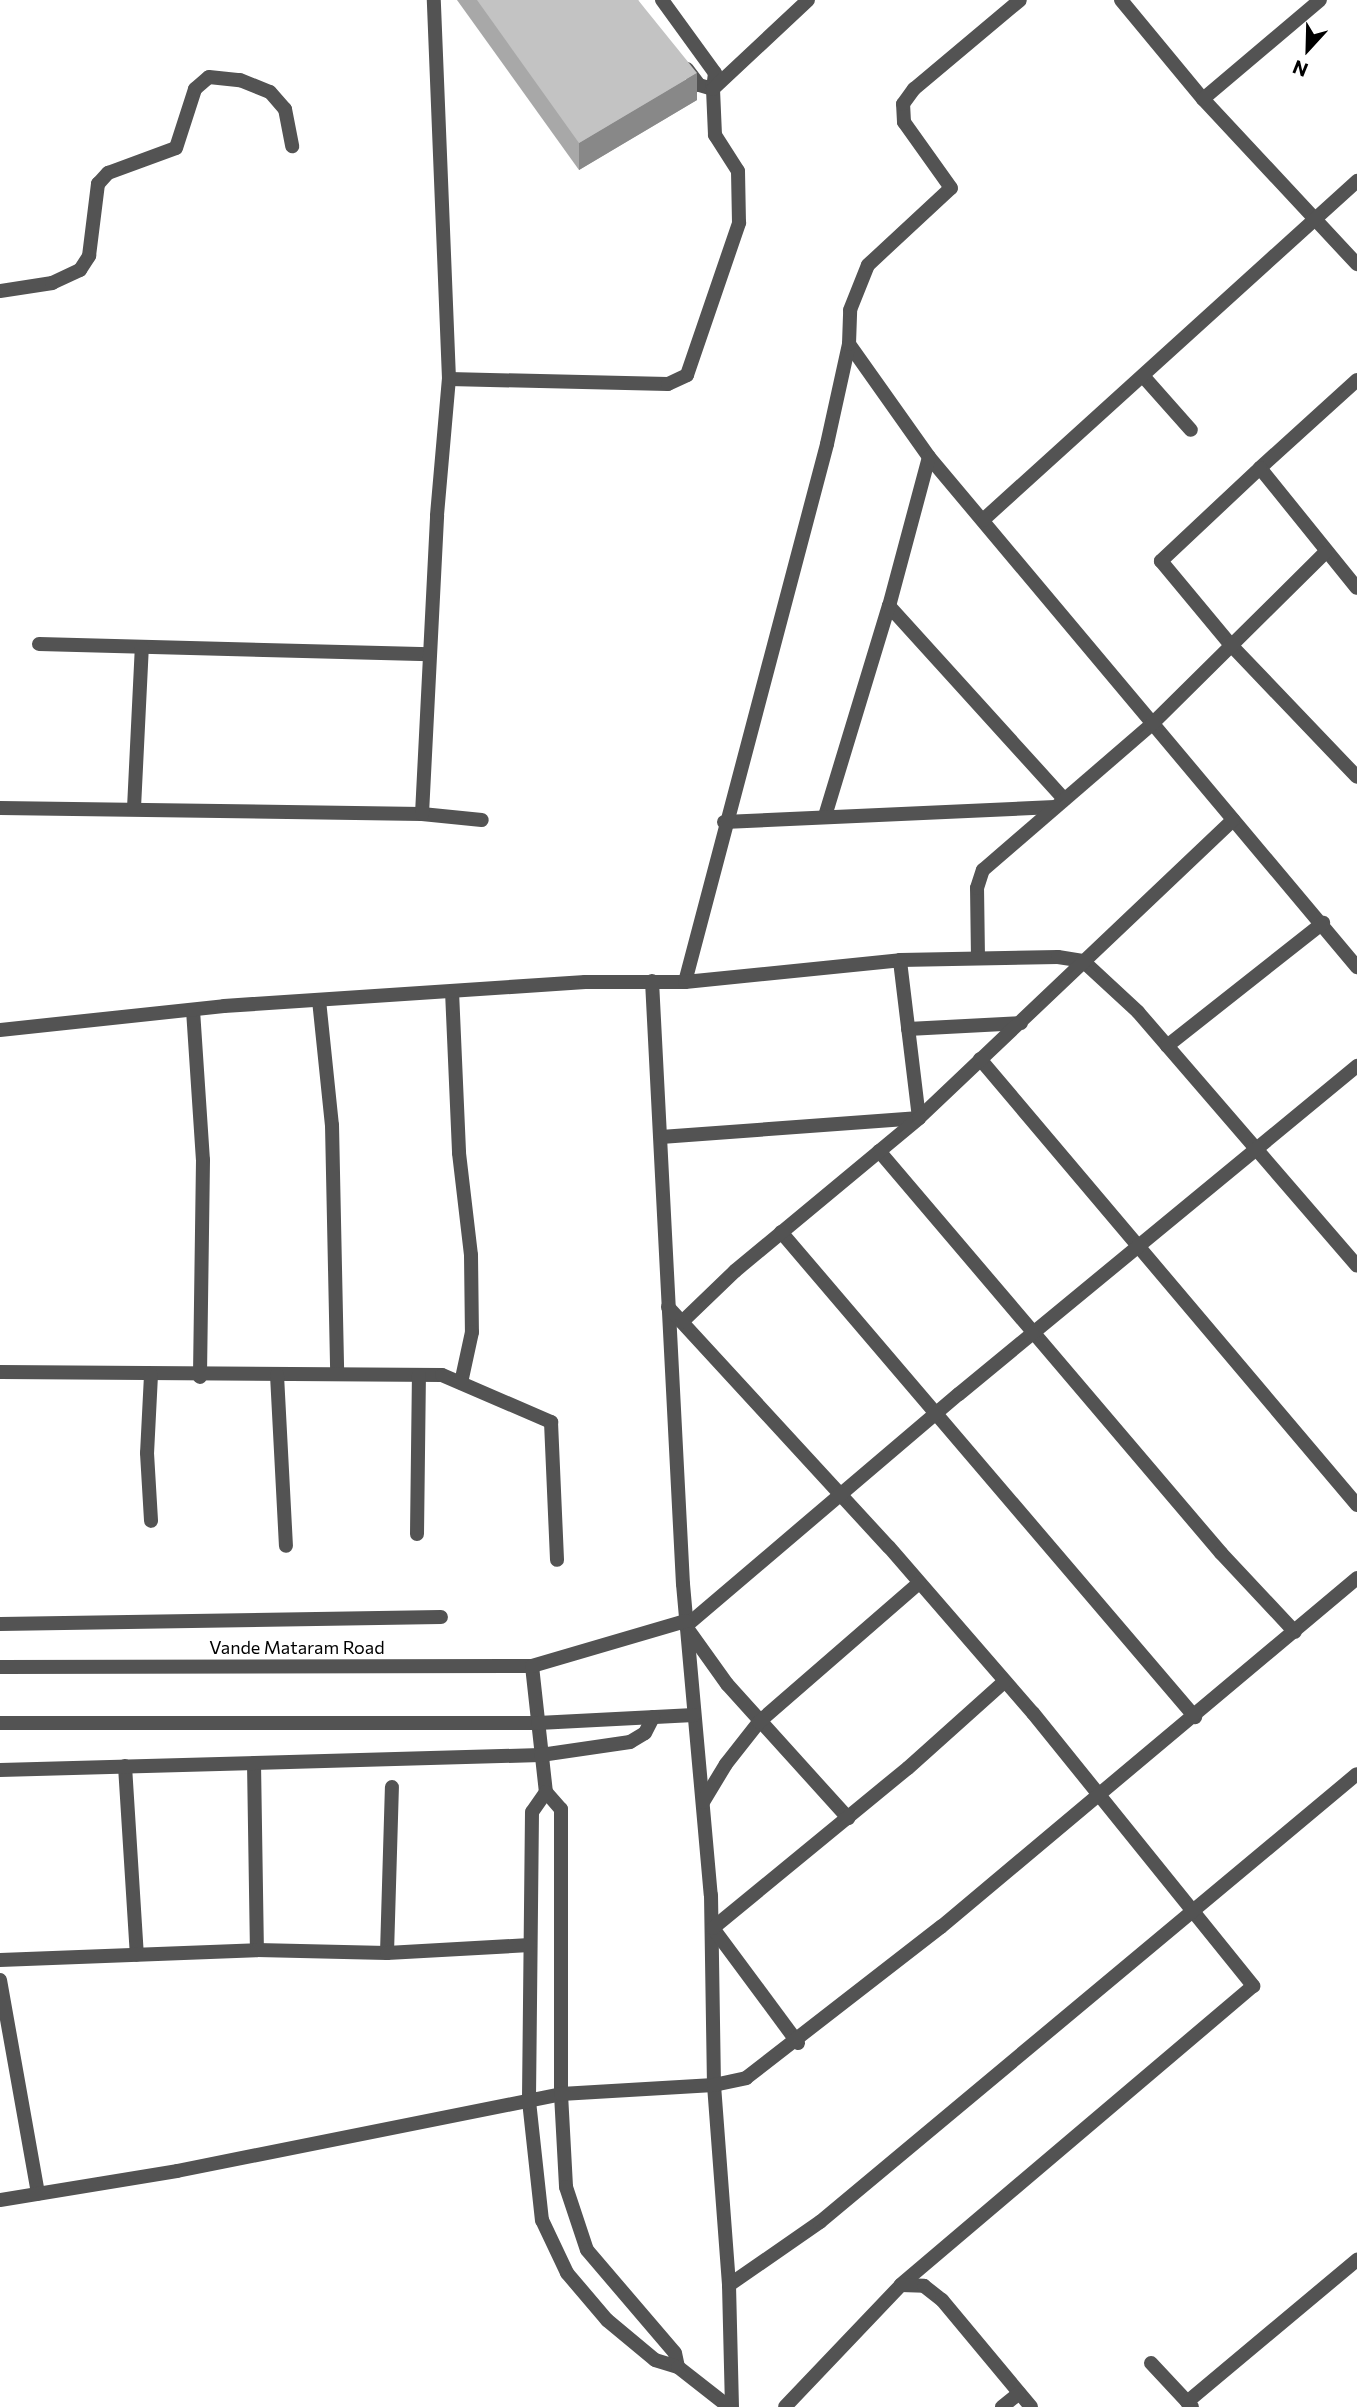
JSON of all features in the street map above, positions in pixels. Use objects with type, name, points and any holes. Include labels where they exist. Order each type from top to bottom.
[{"type":"street","points":[[422,814],[449,379],[434,0]]},
{"type":"street","points":[[449,379],[668,384],[687,375],[739,223],[738,171],[715,135],[715,74],[662,0]]},
{"type":"street","points":[[713,89],[808,0]]},
{"type":"street","points":[[685,982],[724,822],[827,444],[849,344],[850,310],[868,265],[951,188],[904,122],[903,104],[914,89],[1020,0]]},
{"type":"street","points":[[1121,0],[1203,99],[1357,264]]},
{"type":"street","points":[[1203,99],[1320,0]]},
{"type":"street","points":[[674,53],[699,85],[713,89]]},
{"type":"street","points":[[0,291],[52,283],[80,270],[89,256],[98,184],[108,173],[176,148],[195,89],[209,77],[240,80],[270,92],[285,108],[292,146]]},
{"type":"street","points":[[983,520],[1357,181]]},
{"type":"street","points":[[849,344],[929,457],[1233,820],[1323,923],[1357,967]]},
{"type":"street","points":[[1143,376],[1191,430]]},
{"type":"street","points":[[1357,380],[1161,561],[1229,643],[1357,777]]},
{"type":"street","points":[[825,816],[889,606],[929,457]]},
{"type":"street","points":[[1260,468],[1325,553],[1357,588]]},
{"type":"street","points":[[978,958],[977,888],[983,870],[1152,724],[1229,643],[1325,553]]},
{"type":"street","points":[[889,606],[1059,803]]},
{"type":"street","points":[[39,644],[430,654]]},
{"type":"street","points":[[135,808],[142,647]]},
{"type":"street","points":[[724,822],[1059,803]]},
{"type":"street","points":[[0,808],[422,814],[482,820]]},
{"type":"street","points":[[682,1322],[781,1232],[919,1118],[1233,820]]},
{"type":"street","points":[[1167,1046],[1323,923]]},
{"type":"street","points":[[0,1030],[319,1000],[652,981],[685,982],[900,960],[1058,957],[1083,961],[1167,1046],[1357,1266]]},
{"type":"street","points":[[900,960],[919,1118]]},
{"type":"street","points":[[652,981],[686,1624],[713,1928],[714,2085],[729,2285],[731,2407]]},
{"type":"street","points":[[452,991],[459,1153],[471,1255],[472,1332],[461,1383]]},
{"type":"street","points":[[319,1000],[331,1125],[337,1374]]},
{"type":"street","points":[[193,1010],[203,1160],[200,1377]]},
{"type":"street","points":[[908,1029],[1021,1023]]},
{"type":"street","points":[[980,1059],[1138,1249],[1227,1347],[1357,1505]]},
{"type":"street","points":[[686,1624],[1357,1066]]},
{"type":"street","points":[[661,1137],[919,1118]]},
{"type":"street","points":[[879,1151],[1295,1632]]},
{"type":"street","points":[[781,1232],[1195,1717]]},
{"type":"street","points":[[668,1307],[1005,1681],[1194,1910],[1253,1986],[901,2285],[785,2407]]},
{"type":"street","points":[[0,1372],[200,1377],[337,1374],[442,1376],[551,1422],[557,1560]]},
{"type":"street","points":[[151,1375],[147,1453],[151,1521]]},
{"type":"street","points":[[276,1375],[286,1546]]},
{"type":"street","points":[[417,1534],[419,1375]]},
{"type":"street","points":[[0,2200],[561,2094],[714,2085],[746,2078],[798,2043],[1101,1797],[1357,1578]]},
{"type":"street","points":[[703,1802],[726,1764],[760,1721],[919,1583]]},
{"type":"street","points":[[0,1624],[441,1617]]},
{"type":"street","points":[[686,1624],[760,1721],[848,1818]]},
{"type":"street","name":"Vande Mataram Road","points":[[0,1667],[531,1666],[686,1624]]},
{"type":"street","points":[[531,1666],[545,1792],[561,1809],[561,2094],[566,2187],[587,2250],[675,2353],[678,2367]]},
{"type":"street","points":[[713,1928],[848,1818],[1005,1681]]},
{"type":"street","points":[[0,1723],[538,1723],[694,1715]]},
{"type":"street","points":[[0,1770],[541,1755],[630,1742],[645,1733],[653,1717]]},
{"type":"street","points":[[254,1763],[257,1950]]},
{"type":"street","points":[[125,1766],[137,1955]]},
{"type":"street","points":[[729,2285],[820,2222],[1357,1774]]},
{"type":"street","points":[[387,1953],[392,1787]]},
{"type":"street","points":[[545,1792],[532,1812],[530,1945],[529,2101],[542,2220],[566,2273],[617,2328],[655,2360],[678,2367],[731,2407]]},
{"type":"street","points":[[713,1928],[798,2043]]},
{"type":"street","points":[[0,1960],[257,1950],[387,1953],[530,1945]]},
{"type":"street","points":[[0,1980],[38,2194]]},
{"type":"street","points":[[1151,2363],[1189,2404],[1357,2260]]},
{"type":"street","points":[[901,2285],[924,2286],[942,2300],[1031,2407]]},
{"type":"street","points":[[1002,2407],[1019,2393]]},
{"type":"building","points":[[477,0],[638,0],[697,73],[579,143]]}]
